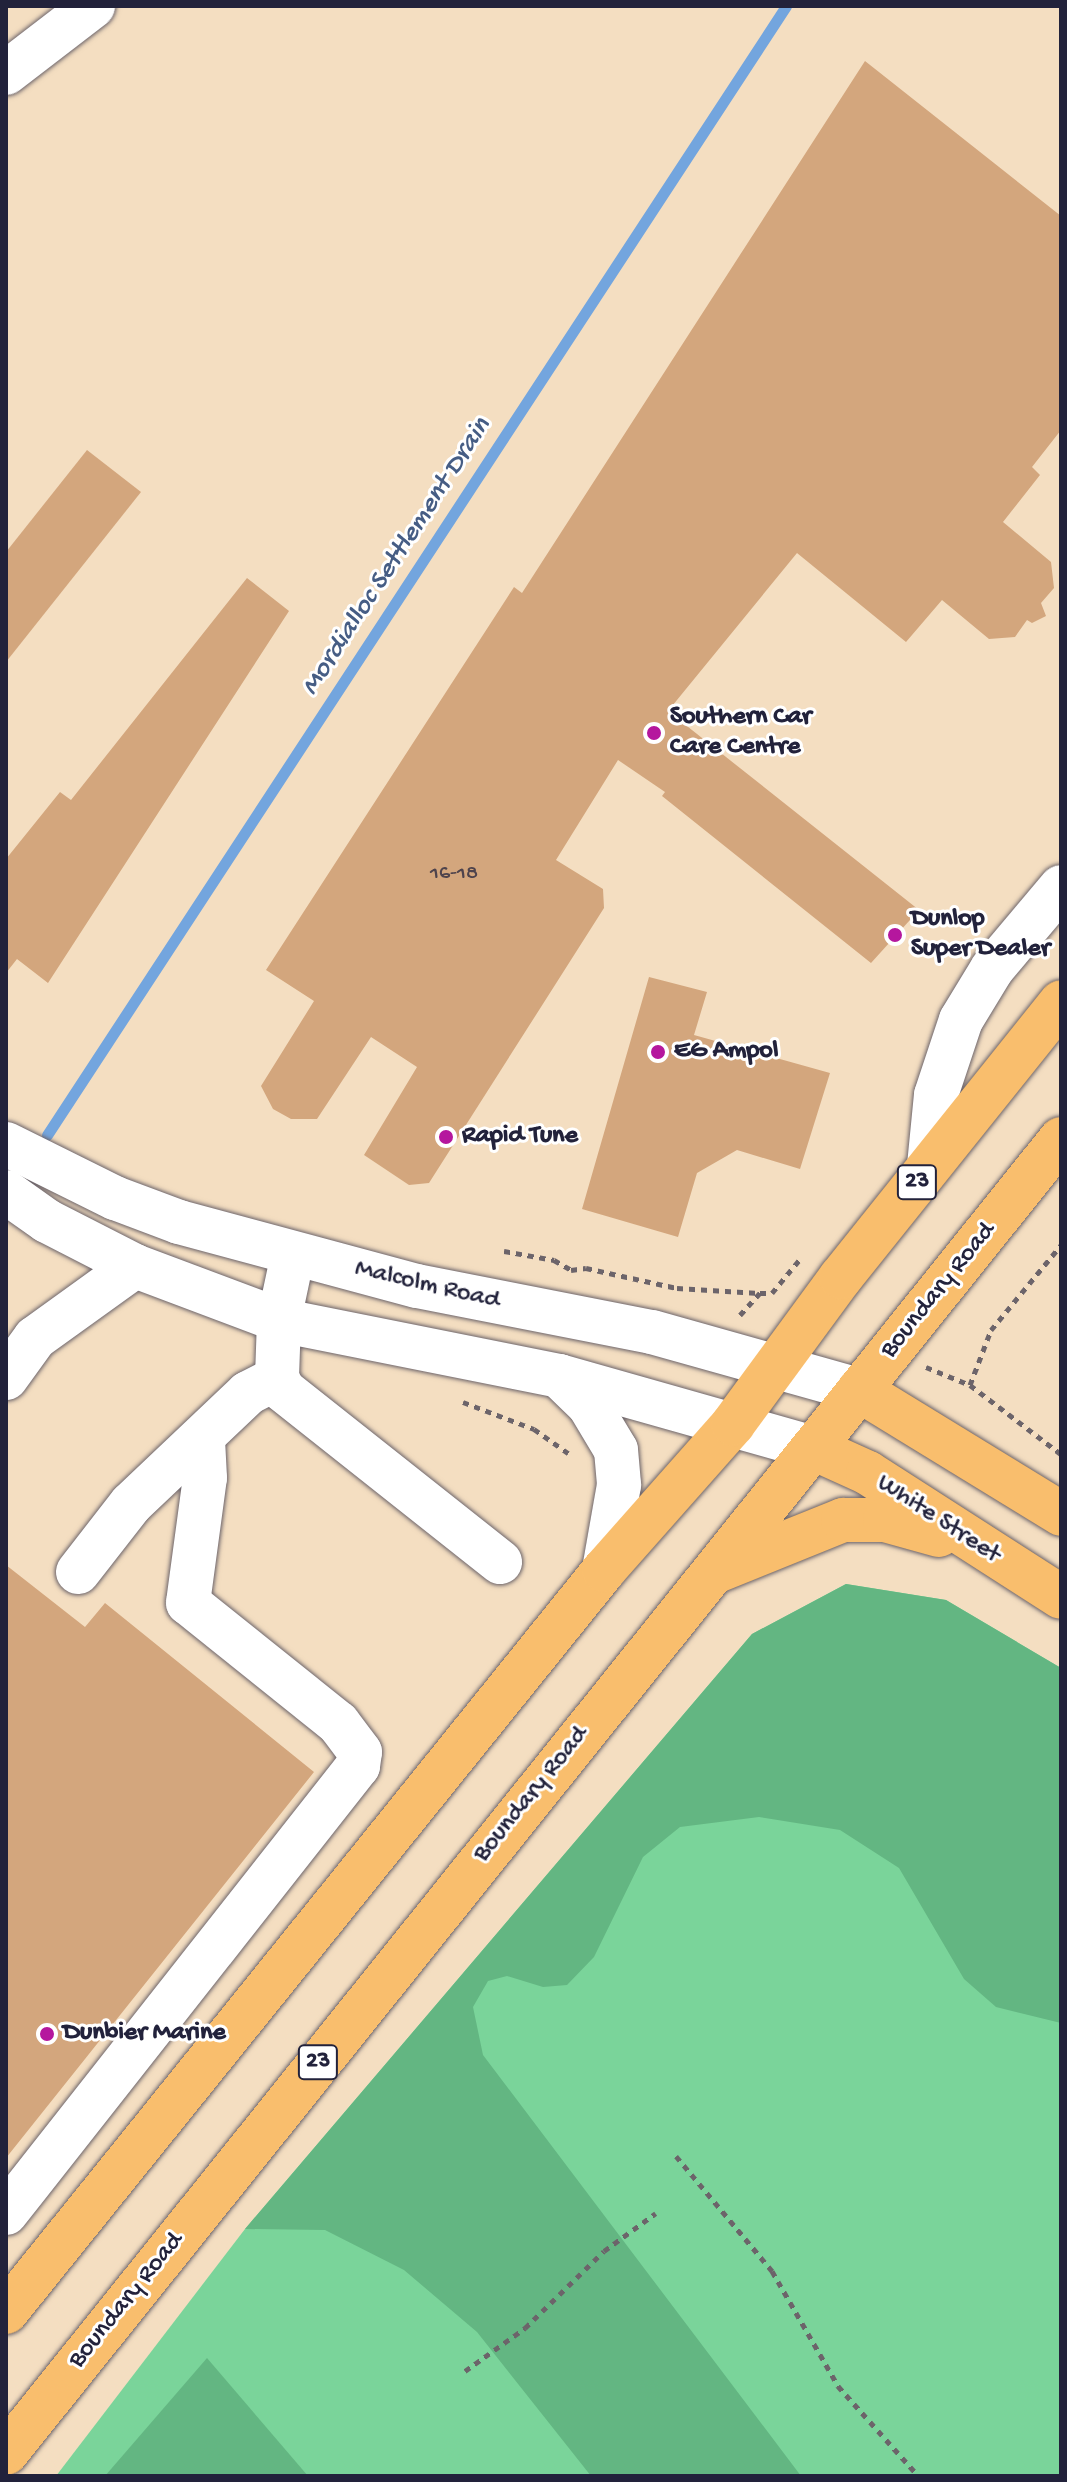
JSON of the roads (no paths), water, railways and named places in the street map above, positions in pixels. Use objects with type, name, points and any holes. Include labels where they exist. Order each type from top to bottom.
[{"type":"main road","name":"23","points":[[6,2312],[604,1570],[733,1424],[779,1366],[810,1318],[1061,1002]]},
{"type":"main road","name":"Boundary Road","points":[[6,2453],[1061,1139]]},
{"type":"main road","points":[[859,1390],[1061,1514]]},
{"type":"main road","name":"White Street","points":[[813,1448],[868,1473],[975,1545],[1061,1597]]},
{"type":"main road","points":[[709,1575],[843,1520],[885,1520],[975,1545]]},
{"type":"street","points":[[6,73],[93,6]]},
{"type":"street","points":[[929,1166],[936,1095],[961,1020],[992,969],[1061,887]]},
{"type":"street","name":"Malcolm Road","points":[[6,1144],[115,1198],[293,1254],[417,1286],[652,1332],[859,1390]]},
{"type":"street","points":[[6,1192],[47,1221],[135,1266],[279,1320],[559,1376],[813,1448]]},
{"type":"street","points":[[293,1254],[279,1320],[277,1378],[302,1409],[500,1562]]},
{"type":"street","points":[[6,1378],[35,1338],[135,1266]]},
{"type":"street","points":[[559,1376],[589,1405],[616,1450],[619,1485],[604,1570]]},
{"type":"street","points":[[78,1572],[131,1504],[203,1440],[248,1393],[277,1378]]},
{"type":"street","points":[[6,2213],[358,1766],[360,1752],[338,1723],[188,1603],[205,1478],[203,1440]]},
{"type":"waterway","name":"Mordialloc Settlement Drain","points":[[47,1135],[786,6]]},
{"type":"place","name":"Southern Car Care Centre","points":[[654,733]]},
{"type":"place","name":"Dunlop Super Dealer","points":[[895,935]]},
{"type":"place","name":"EG Ampol","points":[[658,1052]]},
{"type":"place","name":"Rapid Tune","points":[[446,1137]]},
{"type":"place","name":"Dunbier Marine","points":[[47,2034]]}]
